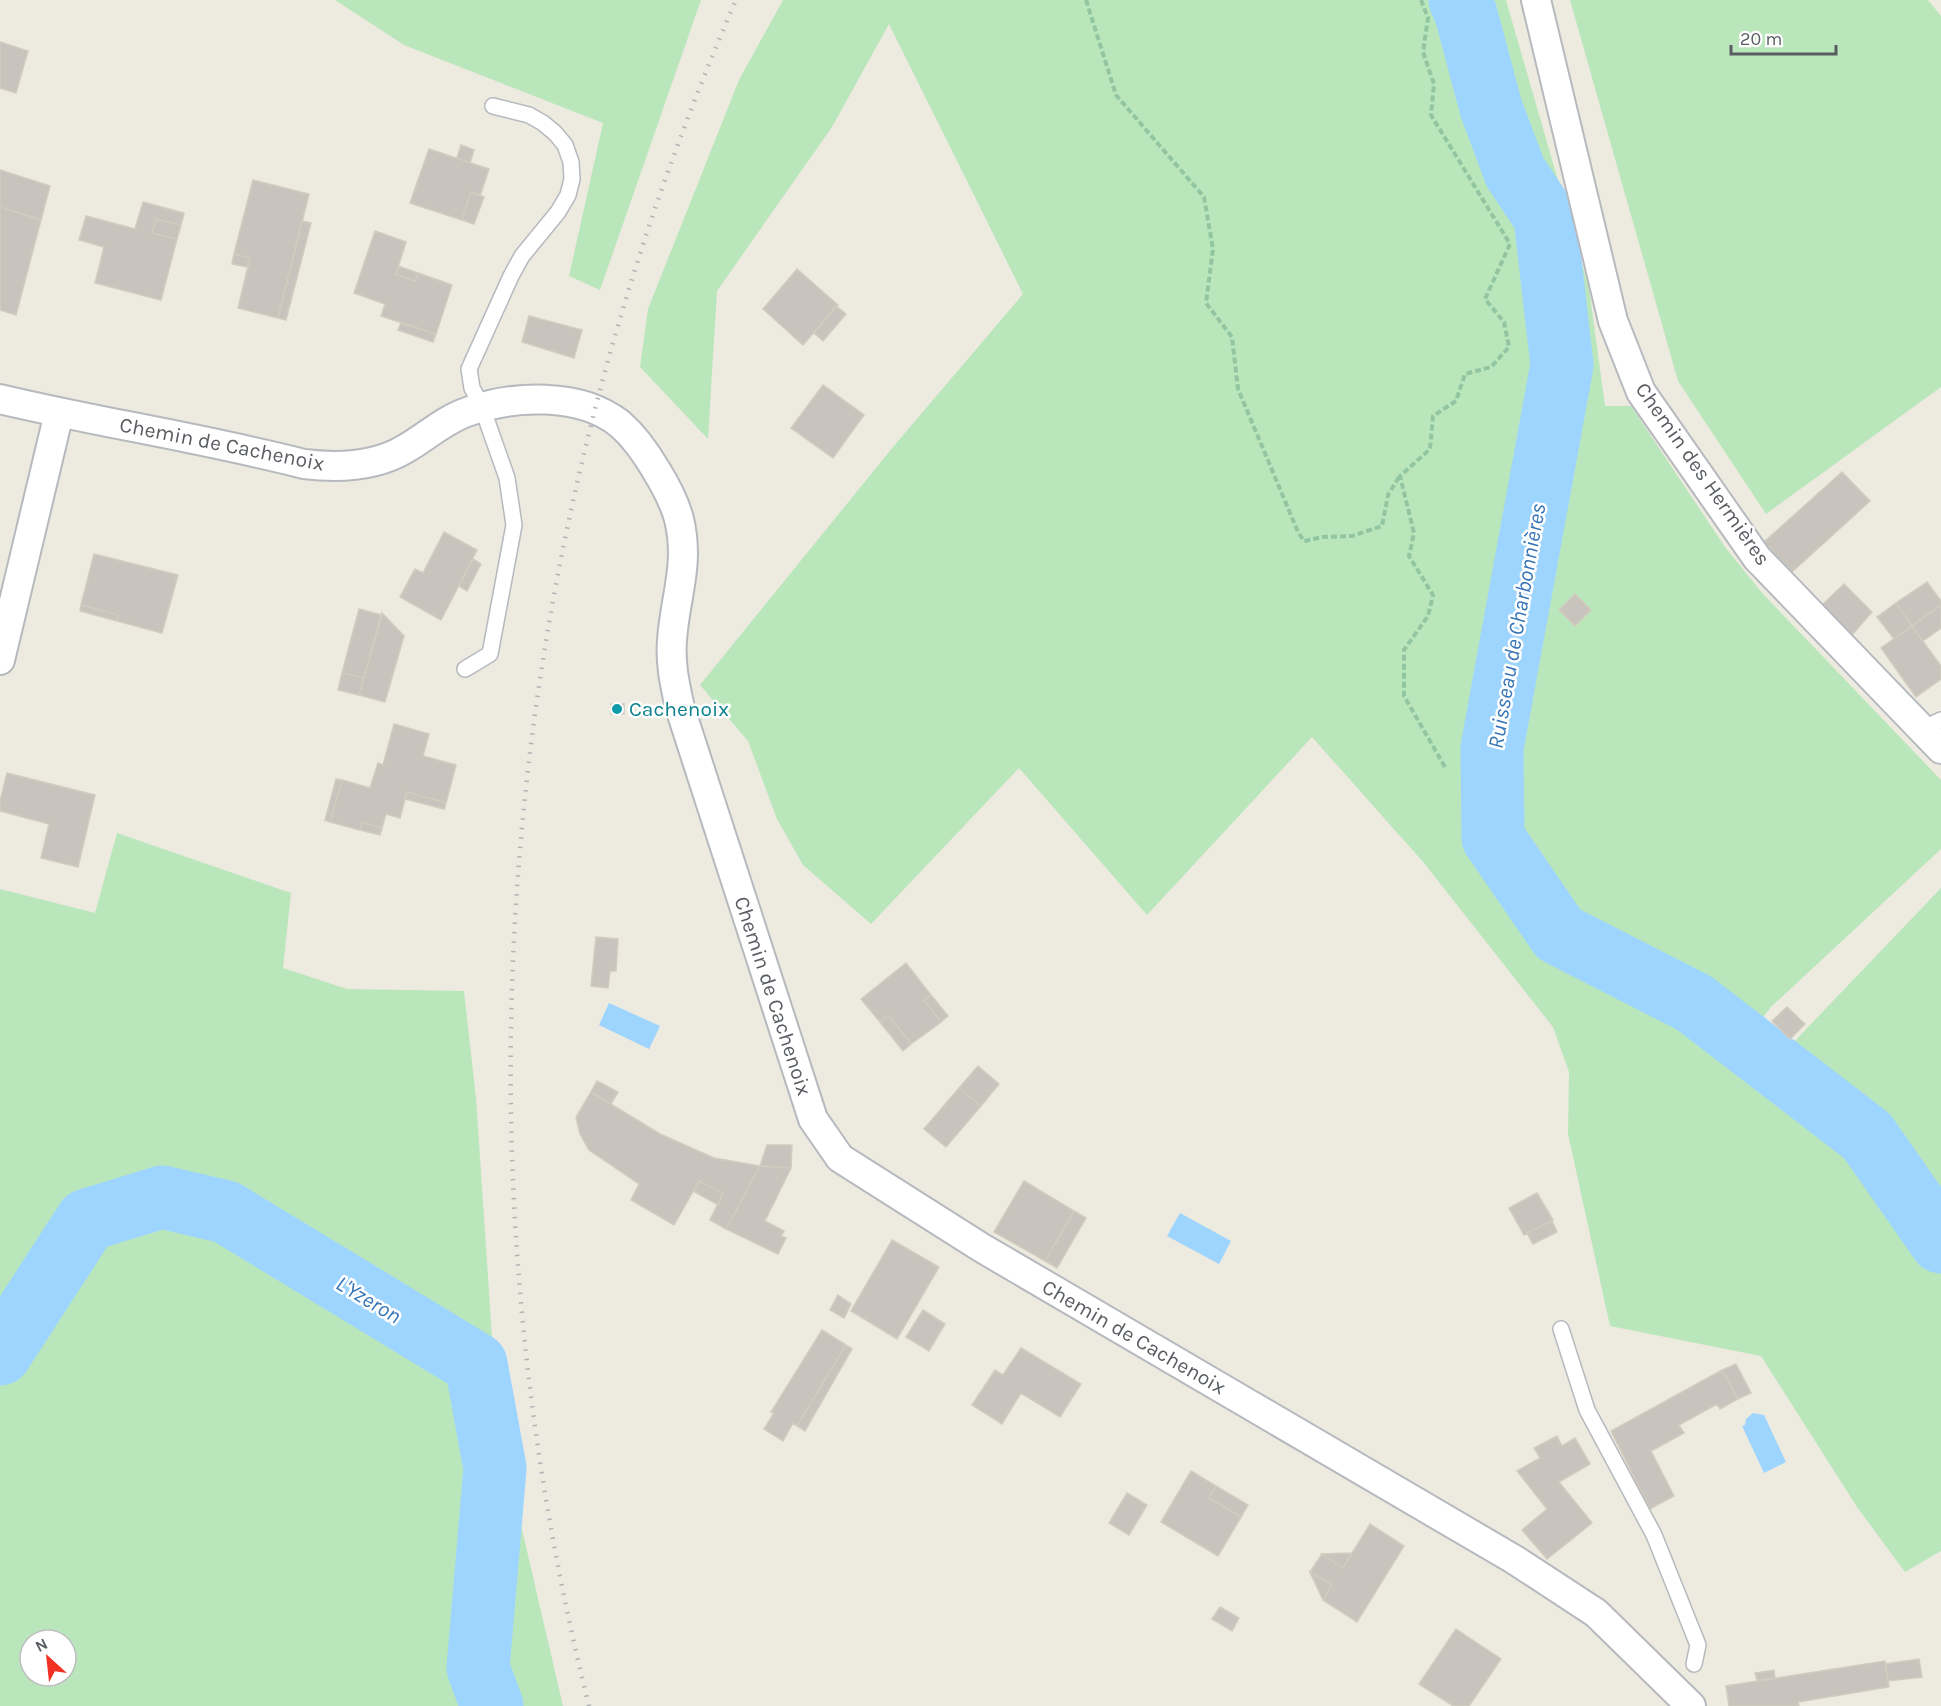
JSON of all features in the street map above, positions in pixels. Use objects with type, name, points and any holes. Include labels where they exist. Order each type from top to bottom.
[{"type":"street","name":"Chemin des Hermières","points":[[1536,0],[1614,321],[1641,392],[1757,558],[1935,732]]},
{"type":"street","name":"Chemin de Cachenoix","points":[[0,399],[58,413],[182,436],[304,464],[340,466],[357,465],[386,458],[405,450],[451,420],[482,407],[508,402],[548,399],[583,407],[618,423],[643,448],[669,492],[679,519],[684,555],[671,658],[680,708],[813,1119],[840,1158],[982,1248],[1515,1560],[1596,1613],[1691,1706]]},
{"type":"street","points":[[0,660],[58,413]]},
{"type":"lane","points":[[465,669],[490,654],[514,525],[507,478],[470,380],[469,369],[516,266],[538,234],[558,212],[568,195],[572,179],[571,162],[565,145],[549,128],[528,115],[493,106]]},
{"type":"lane","points":[[1561,1329],[1587,1410],[1654,1535],[1694,1634],[1698,1645],[1694,1665]]},
{"type":"path","points":[[1086,0],[1116,95],[1204,197],[1213,249],[1206,303],[1232,337],[1238,389],[1298,532],[1304,541],[1323,537],[1352,536],[1382,526],[1388,495],[1400,476],[1430,449],[1433,416],[1455,401],[1466,374],[1491,367],[1509,347],[1504,322],[1485,298],[1510,244],[1431,115],[1434,84],[1424,52],[1428,18],[1421,0]]},
{"type":"path","points":[[1400,476],[1414,533],[1409,556],[1433,595],[1428,616],[1404,650],[1404,696],[1445,767]]},
{"type":"green space","points":[[335,0],[701,0],[600,290],[569,276],[603,123],[404,45]]},
{"type":"green space","points":[[783,0],[1506,0],[1589,288],[1605,406],[1631,406],[1725,547],[1763,594],[1941,780],[1941,849],[1772,1006],[1763,1017],[1790,1046],[1941,888],[1941,1551],[1905,1572],[1857,1507],[1761,1356],[1610,1326],[1568,1134],[1569,1072],[1553,1027],[1424,863],[1312,737],[1147,915],[1019,768],[871,924],[803,865],[777,819],[748,741],[700,685],[893,447],[1023,294],[889,24],[832,127],[717,291],[708,439],[640,367],[648,309],[739,80]]},
{"type":"green space","points":[[1570,0],[1928,0],[1941,16],[1941,387],[1766,514],[1678,381]]},
{"type":"green space","points":[[117,833],[291,893],[283,968],[347,989],[464,991],[476,1098],[498,1426],[563,1706],[0,1706],[0,889],[95,913]]},
{"type":"water","points":[[609,1003],[660,1026],[649,1049],[599,1025]]},
{"type":"water","points":[[1180,1213],[1231,1241],[1219,1264],[1167,1236]]},
{"type":"water","points":[[1753,1413],[1764,1415],[1786,1462],[1764,1473],[1742,1426]]},
{"type":"building","points":[[0,42],[28,51],[16,93],[0,88]]},
{"type":"building","points":[[461,145],[474,150],[470,163],[457,158]]},
{"type":"building","points":[[429,149],[489,169],[480,196],[471,192],[462,220],[410,203]]},
{"type":"building","points":[[0,170],[50,186],[41,220],[0,207]]},
{"type":"building","points":[[253,180],[309,194],[278,318],[238,308],[250,258],[234,254]]},
{"type":"building","points":[[471,192],[484,197],[474,224],[462,220]]},
{"type":"building","points":[[143,202],[184,213],[181,225],[156,219],[152,233],[177,239],[161,300],[95,283],[104,247],[79,240],[86,216],[135,229]]},
{"type":"building","points":[[0,207],[41,220],[16,315],[0,310]]},
{"type":"building","points":[[156,219],[181,225],[177,239],[152,233]]},
{"type":"building","points":[[302,221],[311,223],[286,320],[278,318]]},
{"type":"building","points":[[375,231],[406,242],[396,274],[415,281],[418,273],[452,285],[436,334],[381,316],[385,304],[354,293]]},
{"type":"building","points":[[234,254],[250,258],[247,267],[232,264]]},
{"type":"building","points":[[398,266],[418,273],[415,281],[396,274]]},
{"type":"building","points":[[797,269],[838,305],[803,345],[763,309]]},
{"type":"building","points":[[836,306],[846,314],[823,341],[814,333]]},
{"type":"building","points":[[529,316],[582,330],[574,358],[522,342]]},
{"type":"building","points":[[401,323],[436,334],[433,342],[398,330]]},
{"type":"building","points":[[823,385],[864,415],[833,458],[791,428]]},
{"type":"building","points":[[1842,472],[1870,501],[1792,572],[1764,542]]},
{"type":"building","points":[[444,532],[477,550],[441,620],[400,597],[415,569],[423,573]]},
{"type":"building","points":[[94,554],[178,575],[162,633],[117,621],[118,615],[81,605]]},
{"type":"building","points":[[473,559],[481,564],[467,591],[459,586]]},
{"type":"building","points":[[1927,582],[1941,601],[1941,605],[1912,626],[1896,603]]},
{"type":"building","points":[[1844,584],[1872,612],[1852,635],[1822,605]]},
{"type":"building","points":[[1575,594],[1591,610],[1575,626],[1559,610]]},
{"type":"building","points":[[1896,603],[1912,626],[1894,639],[1877,617]]},
{"type":"building","points":[[81,605],[118,615],[117,621],[80,611]]},
{"type":"building","points":[[1941,605],[1941,628],[1923,641],[1912,626]]},
{"type":"building","points":[[359,609],[382,615],[364,678],[342,673]]},
{"type":"building","points":[[382,613],[404,636],[385,702],[359,695]]},
{"type":"building","points":[[1912,626],[1941,666],[1941,679],[1916,697],[1881,648]]},
{"type":"building","points":[[342,673],[364,678],[359,695],[338,690]]},
{"type":"building","name":"Cachenoix","points":[[611,704],[624,704],[624,714],[611,714]]},
{"type":"building","points":[[394,724],[429,734],[423,756],[456,765],[446,803],[407,792],[400,818],[386,814],[382,828],[362,822],[360,830],[330,822],[342,780],[370,788],[378,763],[383,765]]},
{"type":"building","points":[[7,773],[95,795],[78,867],[41,858],[49,824],[0,811],[0,801]]},
{"type":"building","points":[[336,779],[342,780],[330,822],[325,820]]},
{"type":"building","points":[[407,792],[446,803],[444,809],[405,799]]},
{"type":"building","points":[[362,822],[382,828],[380,835],[360,830]]},
{"type":"building","points":[[596,937],[618,939],[616,971],[610,971],[608,988],[591,986]]},
{"type":"building","points":[[906,963],[931,995],[924,1000],[941,1022],[911,1044],[888,1015],[880,1022],[861,999]]},
{"type":"building","points":[[931,995],[948,1016],[941,1022],[924,1000]]},
{"type":"building","points":[[1787,1007],[1805,1024],[1790,1039],[1772,1021]]},
{"type":"building","points":[[888,1015],[911,1044],[903,1051],[880,1022]]},
{"type":"building","points":[[978,1066],[999,1084],[981,1106],[959,1088]]},
{"type":"building","points":[[597,1081],[618,1092],[611,1104],[591,1092]]},
{"type":"building","points":[[959,1088],[981,1106],[946,1147],[924,1129]]},
{"type":"building","points":[[591,1092],[660,1134],[714,1158],[760,1166],[726,1229],[710,1220],[723,1193],[699,1181],[674,1225],[631,1200],[639,1184],[589,1150],[580,1134],[576,1117]]},
{"type":"building","points":[[767,1145],[792,1145],[791,1168],[760,1166]]},
{"type":"building","points":[[760,1166],[791,1168],[765,1221],[784,1231],[781,1236],[786,1238],[778,1254],[726,1229]]},
{"type":"building","points":[[699,1181],[723,1193],[718,1205],[693,1191]]},
{"type":"building","points":[[1024,1181],[1074,1211],[1045,1261],[994,1232]]},
{"type":"building","points":[[1537,1193],[1553,1220],[1524,1235],[1509,1208]]},
{"type":"building","points":[[1074,1211],[1086,1218],[1057,1268],[1045,1261]]},
{"type":"building","points":[[1552,1221],[1557,1232],[1533,1244],[1527,1233]]},
{"type":"building","points":[[892,1240],[939,1267],[897,1339],[851,1311]]},
{"type":"building","points":[[838,1295],[851,1304],[844,1318],[830,1310]]},
{"type":"building","points":[[923,1310],[945,1324],[929,1351],[906,1337]]},
{"type":"building","points":[[822,1330],[846,1345],[797,1426],[793,1423],[783,1441],[764,1429],[774,1413],[771,1412]]},
{"type":"building","points":[[846,1345],[852,1349],[805,1431],[797,1426]]},
{"type":"building","points":[[1021,1348],[1081,1384],[1060,1417],[1021,1393],[1002,1424],[972,1405],[995,1370],[1003,1375]]},
{"type":"building","points":[[1736,1364],[1751,1393],[1738,1399],[1722,1370]]},
{"type":"building","points":[[1722,1370],[1738,1399],[1720,1409],[1717,1404],[1679,1425],[1684,1433],[1651,1451],[1674,1496],[1650,1509],[1611,1431]]},
{"type":"building","points":[[1557,1436],[1562,1446],[1575,1438],[1590,1464],[1559,1482],[1592,1523],[1547,1559],[1522,1530],[1547,1509],[1517,1471],[1540,1458],[1534,1448]]},
{"type":"building","points":[[1191,1471],[1216,1486],[1209,1498],[1241,1517],[1218,1556],[1161,1522]]},
{"type":"building","points":[[1216,1486],[1248,1505],[1241,1517],[1209,1498]]},
{"type":"building","points":[[1127,1493],[1147,1505],[1129,1535],[1109,1523]]},
{"type":"building","points":[[1370,1524],[1404,1546],[1357,1622],[1323,1600],[1332,1585],[1310,1572],[1322,1554],[1343,1568]]},
{"type":"building","points":[[1352,1553],[1343,1568],[1322,1554]]},
{"type":"building","points":[[1310,1572],[1332,1585],[1323,1600]]},
{"type":"building","points":[[1220,1607],[1239,1618],[1232,1631],[1212,1619]]},
{"type":"building","points":[[1456,1629],[1501,1659],[1469,1706],[1453,1706],[1419,1684]]},
{"type":"building","points":[[1919,1659],[1922,1677],[1888,1681],[1885,1664]]},
{"type":"building","points":[[1885,1661],[1889,1687],[1798,1702],[1799,1706],[1729,1706],[1726,1686]]},
{"type":"building","points":[[1774,1670],[1775,1678],[1757,1680],[1755,1673]]},
{"type":"waterway","name":"Ruisseau de Charbonnières","points":[[1460,0],[1466,14],[1491,108],[1515,172],[1545,217],[1562,365],[1492,748],[1493,838],[1559,934],[1694,1003],[1867,1136],[1941,1242]]},
{"type":"waterway","name":"L'Yzeron","points":[[0,1354],[87,1220],[162,1197],[226,1212],[476,1364],[495,1468],[478,1668],[492,1706]]},
{"type":"railway","points":[[589,1706],[545,1491],[519,1274],[511,1057],[521,841],[549,626],[594,414],[656,205],[736,0]]},
{"type":"place","name":"Cachenoix","points":[[617,709]]}]
